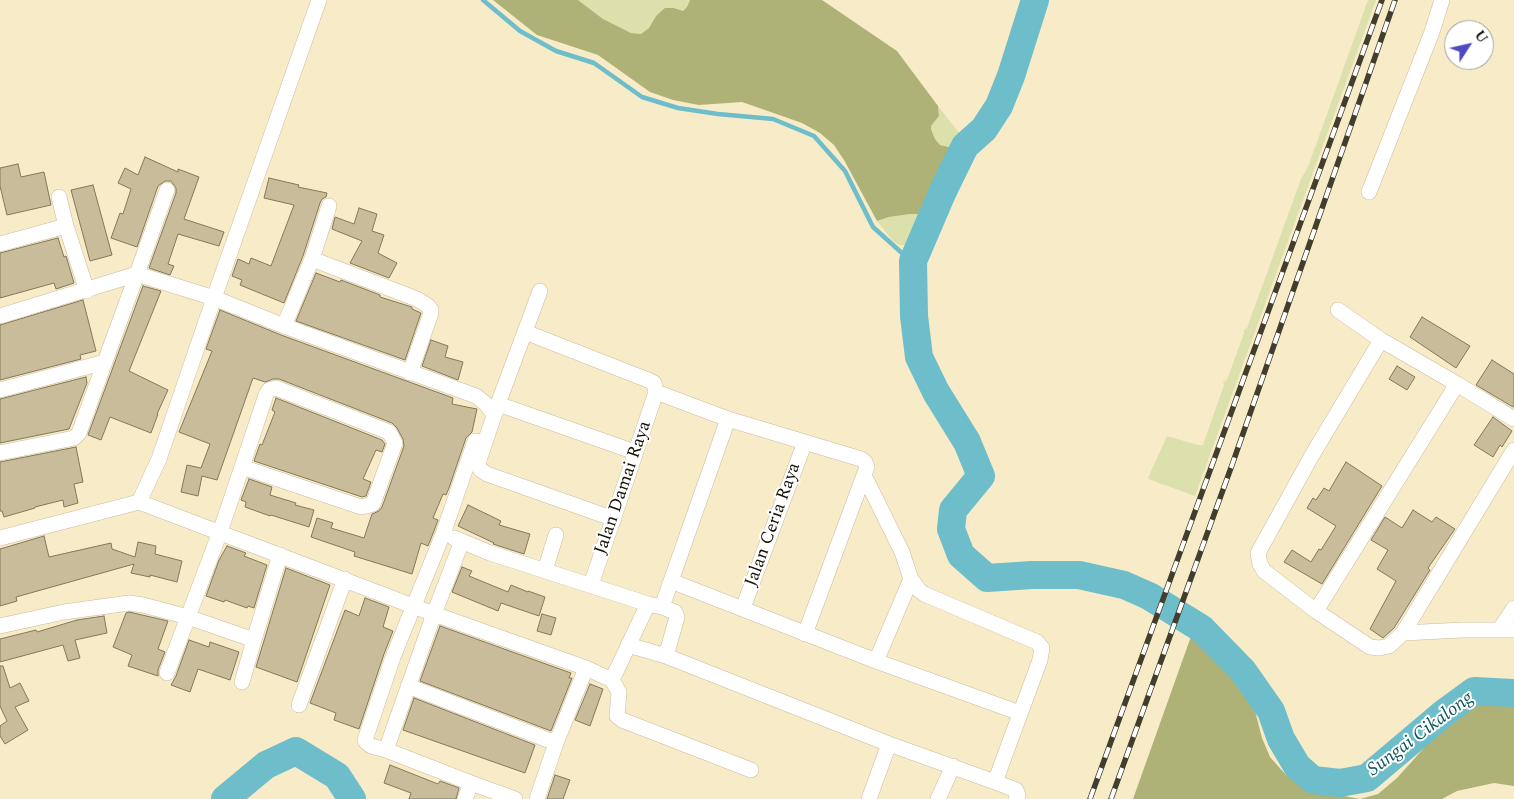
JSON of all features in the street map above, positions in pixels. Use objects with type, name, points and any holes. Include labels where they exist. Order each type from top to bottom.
[{"type":"street","points":[[139,502],[159,459],[319,0]]},
{"type":"street","points":[[1369,192],[1432,32],[1442,0]]},
{"type":"street","points":[[0,453],[74,438],[79,433],[167,190]]},
{"type":"street","points":[[59,197],[66,226],[87,290]]},
{"type":"street","points":[[284,326],[312,259],[329,206]]},
{"type":"street","points":[[0,244],[66,226]]},
{"type":"street","points":[[312,259],[417,299],[428,306],[431,313],[410,373]]},
{"type":"street","points":[[0,316],[137,274],[214,298],[284,326],[476,396],[492,407],[635,452]]},
{"type":"street","points":[[540,291],[525,332],[492,407],[485,442],[478,463],[479,468],[483,472],[614,519]]},
{"type":"street","points":[[1338,310],[1381,340],[1514,420]]},
{"type":"street","points":[[525,332],[648,380],[654,383],[656,392],[728,419],[866,462],[867,467],[864,476],[805,634]]},
{"type":"street","points":[[1381,340],[1311,457],[1258,553],[1260,564],[1264,571],[1316,611],[1370,647],[1389,646],[1402,633],[1514,450]]},
{"type":"street","points":[[0,390],[105,362]]},
{"type":"street","points":[[1316,611],[1457,384]]},
{"type":"street","points":[[166,673],[220,532],[267,392],[272,388],[285,392],[389,432],[395,443],[373,504],[366,506],[361,506],[242,467]]},
{"type":"street","name":"Jalan Damai Raya","points":[[591,585],[656,392]]},
{"type":"street","points":[[612,680],[628,645],[671,581],[728,419]]},
{"type":"street","points":[[485,442],[475,441],[443,534],[393,657],[364,740],[370,746],[386,750],[515,799]]},
{"type":"street","name":"Jalan Ceria Raya","points":[[743,608],[805,442]]},
{"type":"street","points":[[864,476],[902,552],[911,579],[919,590],[924,594],[1041,645],[1043,651],[995,782]]},
{"type":"street","points":[[0,538],[139,502],[434,614],[586,668],[612,680],[616,684],[619,695],[618,718],[751,770]]},
{"type":"street","points":[[443,534],[490,553],[675,612],[678,617],[666,656]]},
{"type":"street","points":[[545,570],[556,535]]},
{"type":"street","points":[[386,750],[462,541]]},
{"type":"street","points":[[242,682],[280,555]]},
{"type":"street","points":[[299,706],[345,579]]},
{"type":"street","points":[[876,661],[911,579]]},
{"type":"street","points":[[671,581],[876,661],[1020,713]]},
{"type":"street","points":[[0,626],[64,612],[129,603],[143,604],[188,616],[254,640]]},
{"type":"street","points":[[1402,633],[1507,630],[1514,608]]},
{"type":"street","points":[[628,645],[666,656],[889,744],[1016,790],[1018,795],[1016,799]]},
{"type":"street","points":[[537,799],[556,743],[586,668]]},
{"type":"street","points":[[408,686],[556,743]]},
{"type":"street","points":[[869,799],[889,744]]},
{"type":"street","points":[[938,799],[953,766]]},
{"type":"street","points":[[465,799],[471,783]]},
{"type":"green space","points":[[493,0],[578,0],[603,19],[631,33],[641,34],[649,28],[656,16],[665,8],[683,11],[690,0],[822,0],[897,51],[938,106],[939,116],[931,126],[931,129],[940,145],[953,148],[928,211],[920,214],[889,217],[877,221],[844,160],[834,145],[820,133],[802,123],[742,102],[699,105],[673,100],[650,92],[598,55],[537,35]]},
{"type":"green space","points":[[578,0],[690,0],[683,11],[674,8],[656,16],[649,28],[641,34],[631,33],[603,19]]},
{"type":"green space","points":[[1368,0],[1376,0],[1195,496],[1151,480],[1148,478],[1167,436],[1203,445],[1224,385],[1223,382],[1227,380],[1244,330],[1247,328],[1301,179],[1308,167]]},
{"type":"green space","points":[[938,106],[960,134],[953,148],[940,145],[931,129],[931,126],[939,116]]},
{"type":"green space","points":[[928,211],[911,245],[899,245],[892,240],[877,221],[889,217],[920,214]]},
{"type":"green space","points":[[1194,628],[1208,640],[1227,663],[1254,707],[1262,738],[1270,757],[1286,775],[1328,793],[1360,799],[1133,799]]},
{"type":"green space","points":[[1514,702],[1514,786],[1494,783],[1457,791],[1442,799],[1360,799],[1378,794],[1397,778],[1436,734],[1456,707],[1475,703]]},
{"type":"building","points":[[145,157],[178,172],[178,169],[199,177],[184,219],[224,232],[219,246],[178,234],[168,264],[174,266],[170,275],[149,268],[176,193],[176,188],[171,181],[165,181],[158,186],[137,247],[111,238],[120,213],[123,214],[131,189],[118,183],[125,168],[138,175]]},
{"type":"building","points":[[18,164],[21,177],[44,172],[51,205],[7,215],[0,186],[0,168]]},
{"type":"building","points":[[269,178],[327,193],[320,203],[303,256],[284,303],[240,285],[242,280],[232,276],[238,259],[249,264],[251,258],[271,266],[294,205],[264,198]]},
{"type":"building","points":[[93,185],[112,255],[90,261],[71,190]]},
{"type":"building","points":[[359,208],[377,214],[372,231],[384,235],[378,253],[397,263],[389,278],[350,263],[362,241],[332,229],[335,217],[354,224]]},
{"type":"building","points":[[58,238],[64,257],[66,256],[74,283],[56,289],[54,283],[0,298],[0,253]]},
{"type":"building","points":[[316,273],[340,282],[341,280],[380,295],[380,297],[412,307],[412,309],[421,313],[405,360],[296,321]]},
{"type":"building","points":[[143,286],[161,291],[129,371],[168,390],[151,433],[110,417],[101,440],[88,435]]},
{"type":"building","points":[[83,300],[96,351],[80,355],[81,359],[0,380],[0,325]]},
{"type":"building","points":[[220,310],[281,335],[453,398],[452,404],[477,409],[472,432],[466,438],[449,488],[446,495],[443,494],[433,518],[438,520],[434,531],[428,546],[421,543],[412,574],[354,556],[355,552],[311,537],[317,518],[333,523],[331,528],[364,538],[372,514],[379,511],[382,507],[404,446],[403,439],[397,428],[392,423],[279,379],[265,382],[253,378],[217,480],[202,476],[198,496],[181,492],[187,465],[201,468],[210,444],[179,432],[212,351],[206,349]]},
{"type":"building","points":[[1422,317],[1470,346],[1456,368],[1410,337]]},
{"type":"building","points":[[431,340],[448,346],[445,357],[463,362],[458,380],[422,366]]},
{"type":"building","points":[[1492,360],[1514,374],[1513,407],[1476,385]]},
{"type":"building","points":[[1397,366],[1415,377],[1407,390],[1389,379]]},
{"type":"building","points":[[86,377],[87,383],[69,429],[0,443],[0,399]]},
{"type":"building","points":[[276,398],[382,440],[385,444],[382,452],[376,450],[363,479],[371,482],[366,496],[362,497],[254,461],[275,412],[272,410]]},
{"type":"building","points":[[1493,417],[1512,431],[1493,457],[1474,445]]},
{"type":"building","points":[[76,447],[83,482],[74,484],[78,503],[64,507],[63,500],[4,517],[2,511],[0,511],[0,462]]},
{"type":"building","points":[[1346,462],[1382,486],[1322,584],[1284,562],[1292,550],[1311,562],[1336,526],[1307,508],[1313,498],[1316,500],[1324,488],[1329,491]]},
{"type":"building","points":[[249,479],[272,487],[270,495],[314,510],[309,527],[245,507],[246,502],[241,500]]},
{"type":"building","points":[[468,505],[501,521],[499,525],[530,534],[524,554],[493,544],[458,526]]},
{"type":"building","points":[[1413,510],[1432,522],[1436,517],[1455,529],[1428,568],[1430,570],[1394,628],[1383,638],[1370,629],[1396,581],[1377,569],[1388,550],[1371,540],[1385,517],[1402,528]]},
{"type":"building","points":[[44,536],[49,557],[111,543],[112,549],[135,557],[138,542],[156,546],[155,554],[182,561],[177,582],[150,575],[150,577],[131,573],[134,564],[16,597],[17,601],[0,606],[0,549]]},
{"type":"building","points":[[227,546],[246,553],[244,556],[267,565],[254,608],[248,606],[247,608],[206,596],[219,560]]},
{"type":"building","points":[[462,567],[472,571],[469,576],[508,592],[511,585],[545,597],[539,616],[501,603],[498,611],[452,592]]},
{"type":"building","points":[[286,568],[330,585],[297,682],[256,667]]},
{"type":"building","points":[[365,598],[389,607],[383,627],[393,631],[359,729],[334,720],[336,713],[310,703],[345,610],[359,616]]},
{"type":"building","points":[[129,612],[168,621],[158,649],[165,652],[158,670],[158,676],[128,666],[132,655],[113,647],[126,613]]},
{"type":"building","points":[[542,614],[556,618],[551,635],[537,631]]},
{"type":"building","points":[[104,616],[107,633],[75,640],[80,658],[68,661],[63,645],[0,662],[0,639],[36,630],[37,632],[77,620]]},
{"type":"building","points":[[440,626],[571,673],[569,678],[572,678],[551,731],[420,681]]},
{"type":"building","points":[[189,640],[209,647],[210,642],[239,652],[230,680],[198,669],[190,692],[171,685]]},
{"type":"building","points":[[0,666],[3,666],[10,688],[20,683],[29,701],[15,707],[28,730],[5,744],[0,736],[0,726],[7,721],[0,706]]},
{"type":"building","points":[[590,684],[603,689],[590,726],[575,720]]},
{"type":"building","points":[[414,698],[535,745],[525,773],[403,730]]},
{"type":"building","points":[[390,765],[438,784],[440,781],[459,788],[456,799],[409,799],[411,793],[384,783]]},
{"type":"building","points":[[555,775],[570,780],[563,799],[547,799]]},
{"type":"waterway","points":[[483,0],[520,31],[556,51],[594,63],[642,97],[678,108],[773,119],[814,136],[845,171],[873,227],[913,261]]},
{"type":"waterway","name":"Sungai Cikalong","points":[[1035,0],[1011,76],[999,106],[984,129],[965,146],[943,191],[913,261],[914,316],[919,357],[936,392],[967,442],[981,476],[953,510],[951,529],[961,555],[987,578],[1032,575],[1079,575],[1124,585],[1149,596],[1202,629],[1243,671],[1271,711],[1281,739],[1297,766],[1313,780],[1340,783],[1367,778],[1444,713],[1474,691],[1514,693]]},
{"type":"waterway","points":[[225,799],[266,765],[296,751],[337,776],[352,799]]},
{"type":"railway","points":[[1090,799],[1382,0]]},
{"type":"railway","points":[[1111,799],[1232,465],[1395,0]]}]
